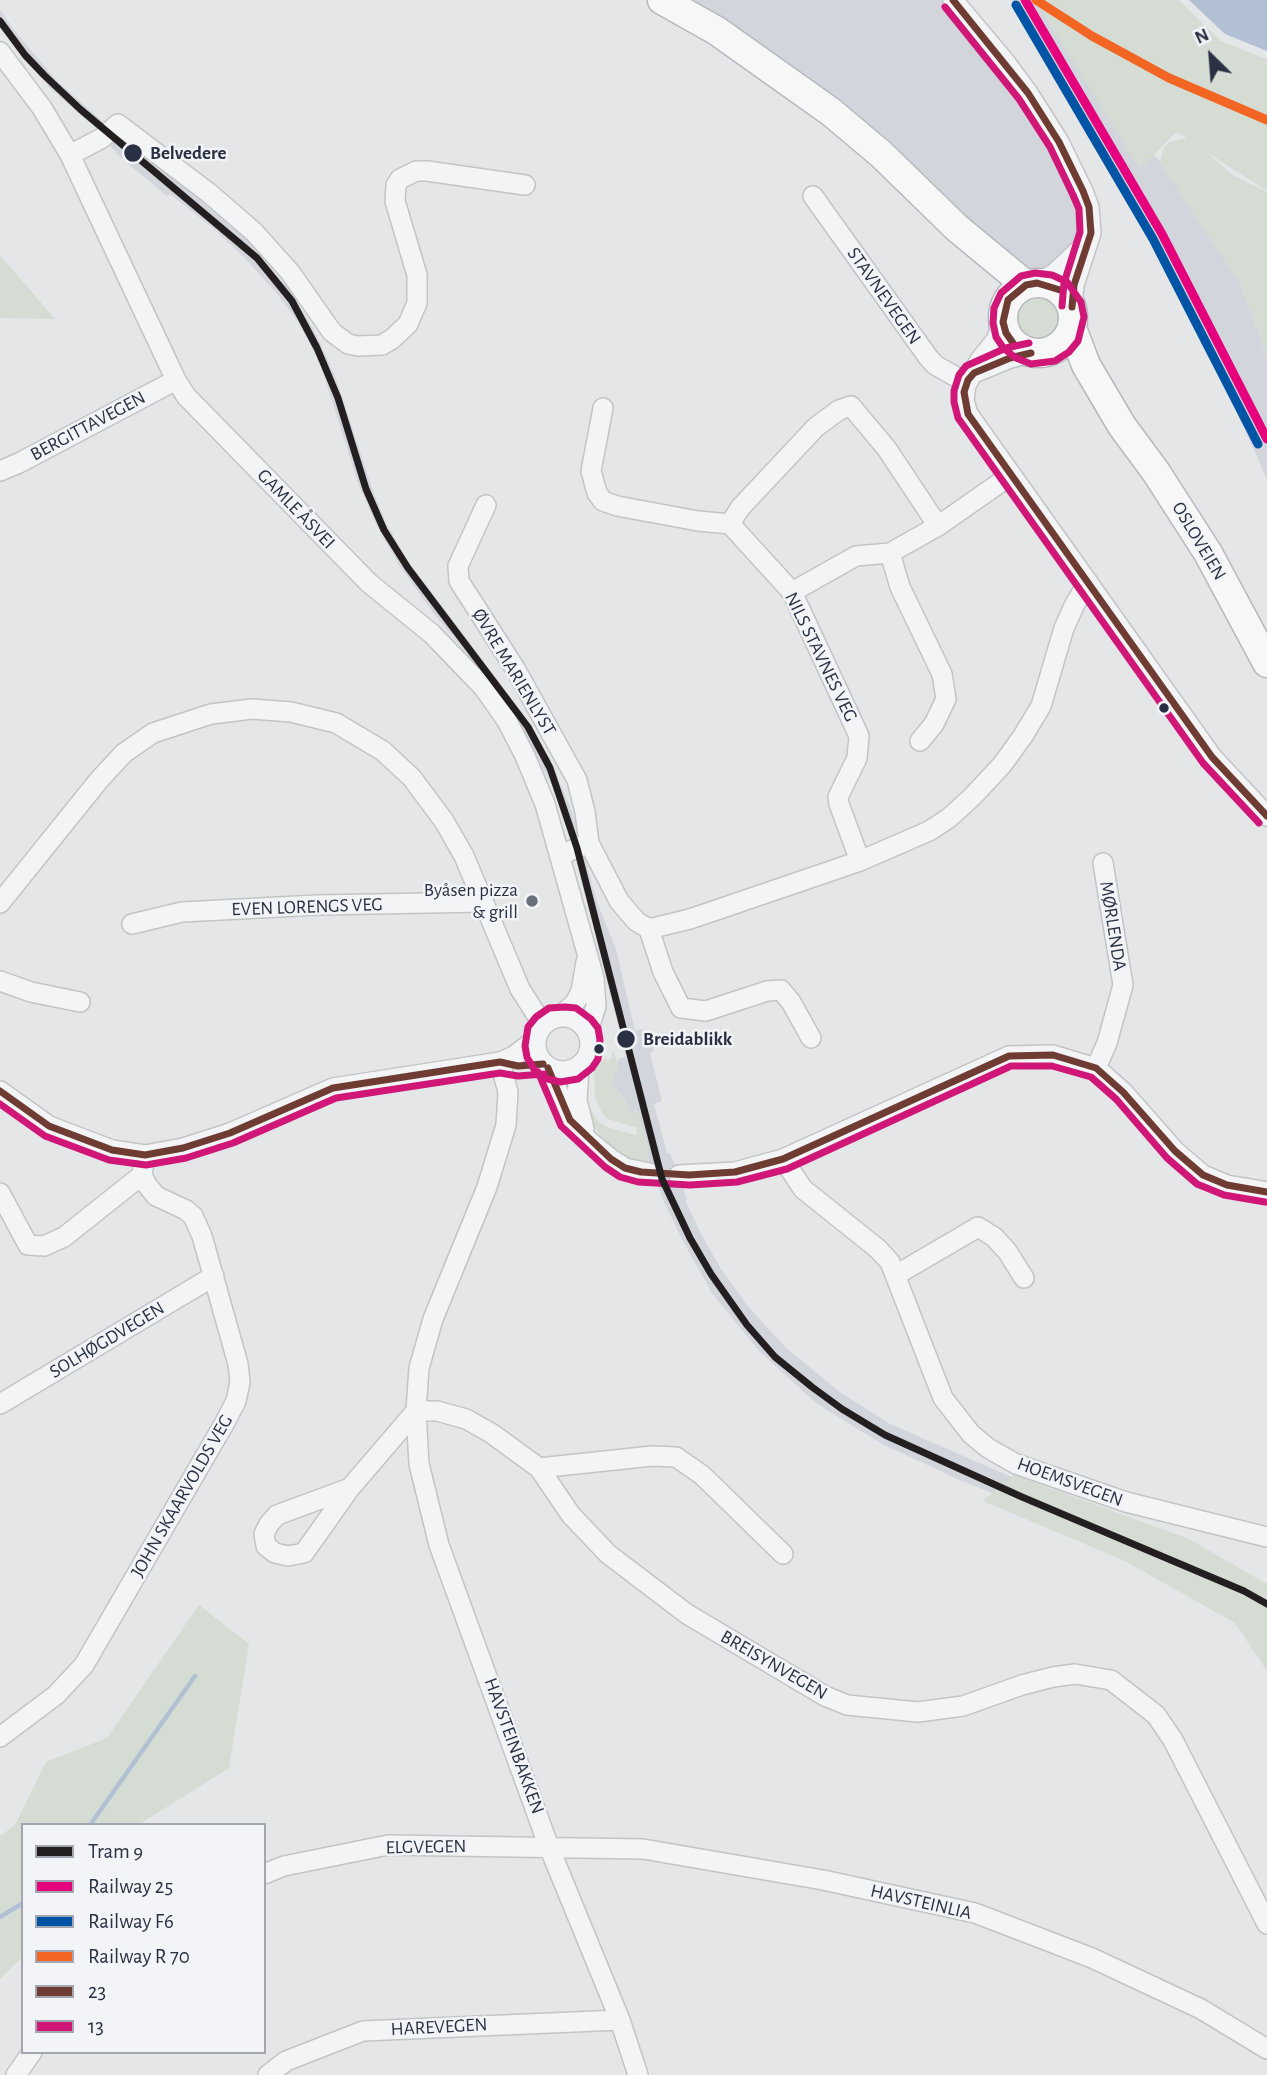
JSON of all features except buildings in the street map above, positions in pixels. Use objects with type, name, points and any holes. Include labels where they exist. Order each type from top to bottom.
[{"type":"highway","points":[[662,0],[717,31],[831,112],[881,154],[957,228],[1032,284]]},
{"type":"highway","points":[[957,228],[999,288],[1006,333],[1013,343],[1037,353],[1061,345],[1072,317],[1060,290],[1049,285],[1032,284],[1016,292],[1008,300],[1004,317]]},
{"type":"highway","name":"OSLOVEIEN","points":[[1072,317],[1086,365],[1122,426],[1156,472],[1208,553],[1267,663]]},
{"type":"highway","name":"OSLOVEIEN","points":[[1037,353],[1075,378],[1122,426]]},
{"type":"street","points":[[953,0],[1006,63],[1059,142],[1083,191],[1089,207],[1091,233],[1074,285],[1072,317]]},
{"type":"street","name":"GAMLE ÅSVEI","points":[[0,52],[42,108],[70,155],[176,380],[201,413],[359,574],[432,634],[484,688],[507,721],[545,804],[596,993],[596,1006],[588,1032]]},
{"type":"street","points":[[70,155],[102,138],[118,124],[209,193],[254,232],[290,272],[332,332],[348,344],[358,346],[382,345],[401,332],[408,324],[417,303],[417,275],[395,201],[396,185],[400,179],[407,174],[427,171],[525,185]]},
{"type":"street","name":"STAVNEVEGEN","points":[[813,196],[928,357],[935,365],[970,378]]},
{"type":"street","points":[[1032,284],[1054,274],[1088,243]]},
{"type":"street","points":[[1004,317],[996,340],[970,378],[964,400],[968,414],[1212,757],[1267,816]]},
{"type":"street","points":[[970,378],[1010,358],[1037,353]]},
{"type":"street","name":"BERGITTAVEGEN","points":[[0,471],[176,380]]},
{"type":"street","points":[[603,408],[591,471],[597,493],[603,501],[617,506],[730,524],[740,508],[816,427],[839,410],[851,406],[887,449],[938,526]]},
{"type":"street","points":[[792,592],[856,556],[890,553],[938,526],[1011,475]]},
{"type":"street","name":"ØVRE MARIENLYST","points":[[486,505],[458,566],[459,581],[516,670],[577,780],[589,843],[619,901],[636,921],[649,929]]},
{"type":"street","name":"NILS STAVNES VEG","points":[[730,524],[792,592],[859,736],[857,758],[838,797],[860,861]]},
{"type":"street","points":[[890,553],[900,587],[942,674],[946,699],[934,724],[920,741]]},
{"type":"street","points":[[811,1038],[791,1002],[781,990],[767,991],[706,1011],[681,1008],[663,972],[649,929],[690,919],[860,861],[929,831],[949,818],[1002,765],[1041,706],[1064,628],[1088,582]]},
{"type":"street","points":[[0,903],[99,780],[124,753],[153,733],[211,714],[252,709],[291,712],[336,723],[383,751],[412,778],[444,821],[464,856],[520,989],[546,1027]]},
{"type":"street","points":[[560,855],[589,843]]},
{"type":"street","name":"MØRLENDA","points":[[1096,1068],[1107,1043],[1123,985],[1103,863]]},
{"type":"street","name":"EVEN LORENGS VEG","points":[[132,923],[182,912],[317,905],[484,902]]},
{"type":"street","name":"GAMLE ÅSVEI","points":[[500,1062],[514,1056],[575,1003],[581,991],[586,957]]},
{"type":"street","points":[[0,981],[31,992],[80,1002]]},
{"type":"street","points":[[0,1091],[49,1126],[100,1146],[145,1155],[183,1148],[230,1133],[333,1088],[500,1062],[518,1066],[546,1066],[560,1072],[579,1067],[590,1047],[588,1032],[584,1026],[572,1018],[546,1027]]},
{"type":"street","points":[[546,1027],[537,1054],[546,1066],[570,1120],[611,1159],[625,1168],[654,1174]]},
{"type":"street","points":[[678,1175],[735,1172],[783,1159],[1009,1056],[1053,1055],[1096,1068],[1123,1092],[1188,1163],[1203,1175],[1227,1185],[1267,1192]]},
{"type":"street","name":"HAVSTEINBAKKEN","points":[[500,1062],[508,1092],[506,1125],[487,1187],[433,1319],[419,1367],[416,1411],[419,1464],[439,1545],[549,1847],[620,2020],[638,2075]]},
{"type":"street","points":[[579,1067],[577,1100],[580,1119],[588,1140]]},
{"type":"street","points":[[0,1193],[28,1245],[44,1246],[64,1237],[142,1175],[145,1155]]},
{"type":"street","name":"HOEMSVEGEN","points":[[783,1159],[803,1189],[878,1249],[890,1262],[943,1398],[971,1434],[988,1448],[1016,1464],[1126,1502],[1267,1537]]},
{"type":"street","name":"JOHN SKAARVOLDS VEG","points":[[0,1737],[55,1695],[84,1665],[236,1401],[240,1382],[238,1364],[194,1216],[156,1196],[142,1175]]},
{"type":"street","points":[[896,1275],[978,1227],[994,1237],[1007,1251],[1024,1278]]},
{"type":"street","name":"SOLHØGDVEGEN","points":[[0,1404],[214,1276]]},
{"type":"street","points":[[350,1488],[416,1411]]},
{"type":"street","name":"BREISYNVEGEN","points":[[416,1411],[438,1412],[466,1419],[491,1433],[539,1468],[571,1515],[608,1555],[687,1614],[825,1696],[847,1705],[918,1712],[963,1706],[1053,1677],[1075,1674],[1111,1680],[1156,1715],[1174,1740],[1267,1924]]},
{"type":"street","points":[[539,1468],[652,1456],[676,1457],[702,1475],[783,1554]]},
{"type":"street","name":"ELGVEGEN","points":[[266,1873],[284,1866],[388,1845],[549,1847]]},
{"type":"street","name":"HAVSTEINLIA","points":[[549,1847],[643,1849],[823,1880],[975,1913],[1092,1958],[1201,2009],[1267,2049]]},
{"type":"street","name":"HAREVEGEN","points":[[268,2075],[286,2060],[363,2031],[422,2026],[620,2020]]},
{"type":"street","points":[[16,2075],[31,2054]]},
{"type":"shaded area","points":[[692,0],[942,0],[1021,99],[1056,157],[1082,216],[1080,234],[1068,253],[1057,264],[1040,270],[1028,272],[1013,267]]},
{"type":"shaded area","points":[[1011,0],[1057,0],[1063,28],[1160,162],[1240,283],[1267,357],[1267,479],[1193,315]]},
{"type":"shaded area","points":[[1035,0],[1179,0],[1221,41],[1267,59],[1267,191],[1205,151],[1234,176],[1267,192],[1267,357],[1240,283],[1160,162],[1163,150],[1169,142],[1187,138],[1176,132],[1140,169]]},
{"type":"shaded area","points":[[0,10],[57,81],[128,144],[133,139],[199,193],[203,203],[244,237],[289,289],[314,330],[335,376],[386,523],[408,561],[520,710],[550,759],[572,812],[597,902],[616,949],[635,1031],[644,1029],[645,1033],[649,1032],[654,1051],[650,1053],[662,1101],[654,1104],[667,1153],[670,1153],[687,1199],[685,1200],[721,1269],[746,1304],[786,1348],[840,1392],[890,1424],[1076,1505],[1059,1520],[960,1480],[882,1444],[816,1403],[759,1351],[712,1293],[663,1200],[647,1154],[649,1153],[637,1111],[630,1113],[625,1100],[611,1083],[618,1059],[626,1057],[570,836],[555,791],[523,730],[485,675],[434,614],[399,565],[377,526],[358,483],[321,366],[299,323],[243,256],[213,228],[170,194],[167,196],[118,155],[98,130],[49,87],[0,29]]},
{"type":"shaded area","points":[[0,255],[55,319],[0,318]]},
{"type":"shaded area","points":[[1038,298],[1052,304],[1058,318],[1052,332],[1038,338],[1024,332],[1018,318],[1024,304]]},
{"type":"shaded area","points":[[614,1052],[618,1065],[611,1083],[625,1101],[630,1113],[638,1111],[651,1166],[631,1160],[612,1149],[594,1127],[584,1105],[589,1107],[599,1122],[609,1128],[636,1135],[637,1128],[608,1119],[602,1113],[595,1097],[594,1071],[605,1058],[608,1061]]},
{"type":"shaded area","points":[[1014,1475],[1189,1539],[1267,1584],[1267,1671],[1235,1623],[1125,1561],[983,1501]]},
{"type":"shaded area","points":[[199,1605],[249,1644],[229,1768],[141,1823],[21,1823],[21,1958],[0,1979],[0,1836],[15,1825],[46,1762],[107,1738]]},
{"type":"water","points":[[1189,0],[1267,0],[1267,51],[1225,34]]},
{"type":"waterway","points":[[91,1823],[195,1676]]},
{"type":"waterway","points":[[0,1917],[21,1904]]},
{"type":"tram line","name":"9","points":[[0,21],[44,75],[80,109],[257,258],[292,301],[317,348],[338,398],[366,489],[384,530],[408,568],[528,727],[550,768],[577,848],[662,1179],[690,1238],[711,1274],[747,1325],[775,1357],[812,1387],[885,1435],[1022,1497],[1244,1591],[1267,1604]]},
{"type":"rail line","name":"25","points":[[1025,0],[1162,234],[1267,439]]},
{"type":"rail line","name":"F6","points":[[1016,5],[1153,239],[1258,444]]},
{"type":"transit line","name":"23","points":[[953,0],[1028,93],[1059,142],[1083,191],[1089,207],[1091,233],[1074,285],[1072,307]]},
{"type":"transit line","points":[[1036,0],[1092,36],[1169,78],[1267,120]]},
{"type":"transit line","name":"13","points":[[945,7],[1019,99],[1050,147],[1079,209],[1080,232],[1064,283],[1062,306]]},
{"type":"transit line","name":"13","points":[[1004,349],[996,337],[993,323],[994,308],[1001,293],[1021,276],[1035,273],[1052,275],[1067,282],[1081,302],[1084,317],[1078,341],[1069,352],[1055,361],[1031,364],[1007,351]]},
{"type":"transit line","name":"23","points":[[1013,343],[1003,322],[1008,300],[1026,285],[1037,283],[1060,290]]},
{"type":"transit line","name":"13","points":[[1029,343],[1006,348],[966,366],[959,375],[954,391],[958,418],[1203,763],[1259,823]]},
{"type":"transit line","name":"23","points":[[1031,353],[1010,358],[974,373],[964,392],[968,414],[1212,757],[1267,816]]},
{"type":"transit line","name":"13","points":[[527,1057],[525,1046],[528,1027],[549,1008],[576,1008],[598,1028],[598,1059],[592,1068],[578,1079],[560,1082],[544,1078],[535,1071],[528,1059]]},
{"type":"transit line","name":"23","points":[[548,1068],[570,1120],[611,1159],[625,1168],[641,1172],[689,1175],[735,1172],[783,1159],[1009,1056],[1053,1055],[1096,1068],[1123,1092],[1175,1151],[1203,1175],[1227,1185],[1267,1192]]},
{"type":"transit line","name":"23","points":[[0,1091],[49,1126],[112,1150],[145,1155],[183,1148],[230,1133],[333,1088],[500,1062],[518,1066],[543,1064]]},
{"type":"transit line","name":"13","points":[[538,1072],[561,1126],[605,1167],[620,1177],[638,1182],[690,1185],[737,1182],[787,1169],[1011,1066],[1052,1066],[1091,1077],[1116,1099],[1167,1158],[1197,1184],[1224,1195],[1265,1202]]},
{"type":"transit line","name":"13","points":[[0,1104],[45,1136],[109,1160],[146,1165],[186,1158],[233,1143],[336,1098],[500,1073],[518,1076],[544,1074]]},
{"type":"place","name":"Belvedere","points":[[133,153]]},
{"type":"place","name":"Byåsen pizza & grill","points":[[532,901]]},
{"type":"place","name":"Breidablikk","points":[[626,1039]]}]
